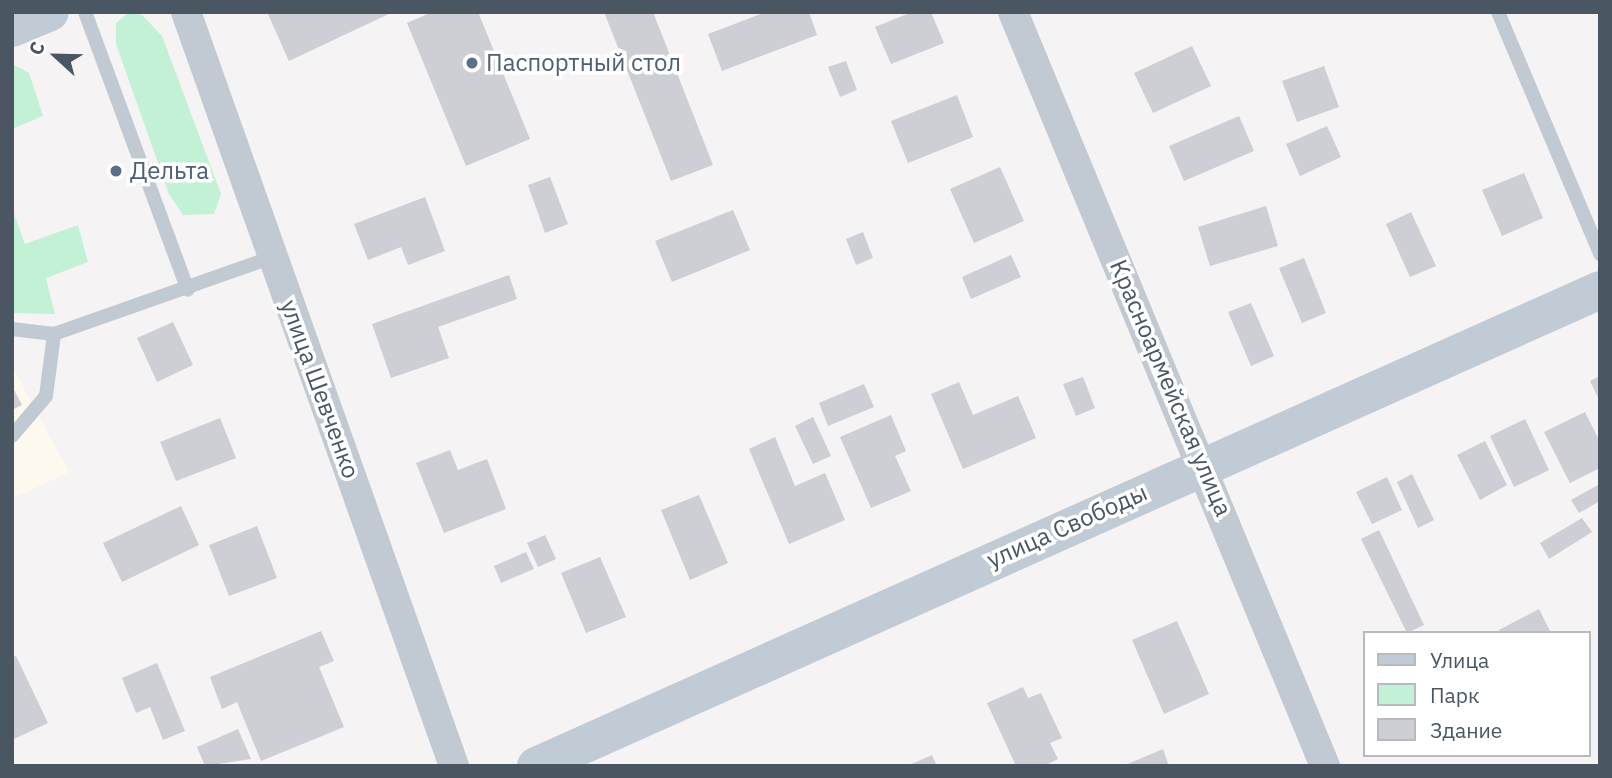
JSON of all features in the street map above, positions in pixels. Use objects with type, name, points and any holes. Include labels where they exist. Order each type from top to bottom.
[{"type":"street","points":[[12,28],[50,12]]},
{"type":"street","name":"улица Шевченко","points":[[186,12],[454,766]]},
{"type":"street","name":"Красноармейская улица","points":[[1013,12],[1204,466],[1325,766]]},
{"type":"street","name":"улица Свободы","points":[[536,766],[1600,290]]},
{"type":"lane","points":[[85,12],[188,290]]},
{"type":"lane","points":[[1498,12],[1600,254]]},
{"type":"lane","points":[[12,329],[54,334],[188,290],[273,257]]},
{"type":"lane","points":[[12,436],[46,396],[54,334]]},
{"type":"shaded area","points":[[12,366],[69,472],[12,499]]},
{"type":"green space","points":[[128,13],[142,15],[162,36],[221,194],[214,214],[183,215],[169,194],[116,44],[116,23]]},
{"type":"green space","points":[[12,64],[29,73],[43,116],[12,129]]},
{"type":"green space","points":[[12,208],[25,244],[78,225],[88,262],[46,278],[55,314],[12,313]]},
{"type":"building","points":[[267,12],[393,12],[289,61]]},
{"type":"building","points":[[432,12],[478,12],[530,139],[466,166],[407,23]]},
{"type":"building","points":[[604,12],[653,12],[713,165],[671,181]]},
{"type":"building","points":[[766,12],[809,12],[817,35],[722,71],[708,34]]},
{"type":"building","points":[[912,12],[931,12],[944,43],[891,64],[875,27]]},
{"type":"building","points":[[1192,46],[1211,86],[1153,113],[1134,73]]},
{"type":"building","points":[[846,61],[857,90],[840,97],[828,67]]},
{"type":"building","points":[[1324,66],[1339,107],[1297,122],[1282,81]]},
{"type":"building","points":[[957,95],[973,137],[908,163],[891,121]]},
{"type":"building","points":[[1239,116],[1254,151],[1184,181],[1169,146]]},
{"type":"building","points":[[1327,126],[1341,157],[1300,176],[1286,144]]},
{"type":"building","points":[[1000,167],[1024,221],[974,243],[950,189]]},
{"type":"building","points":[[1524,173],[1543,218],[1502,236],[1482,190]]},
{"type":"building","points":[[550,177],[568,224],[545,233],[528,185]]},
{"type":"building","points":[[425,197],[445,251],[408,265],[401,247],[368,260],[354,224]]},
{"type":"building","points":[[1266,206],[1278,246],[1210,266],[1198,227]]},
{"type":"building","points":[[733,210],[750,250],[672,282],[655,241]]},
{"type":"building","points":[[1411,212],[1436,266],[1410,277],[1386,224]]},
{"type":"building","points":[[863,232],[873,258],[856,265],[846,239]]},
{"type":"building","points":[[1011,255],[1021,277],[971,299],[962,277]]},
{"type":"building","points":[[1304,258],[1326,313],[1302,323],[1279,268]]},
{"type":"building","points":[[509,275],[517,299],[438,327],[449,358],[391,378],[372,324]]},
{"type":"building","points":[[1251,303],[1274,356],[1251,366],[1228,312]]},
{"type":"building","points":[[173,322],[193,365],[157,382],[137,338]]},
{"type":"building","points":[[1600,376],[1600,402],[1590,381]]},
{"type":"building","points":[[1083,377],[1095,408],[1076,416],[1063,384]]},
{"type":"building","points":[[959,382],[973,415],[1018,396],[1036,438],[963,469],[931,394]]},
{"type":"building","points":[[864,384],[874,407],[828,426],[819,403]]},
{"type":"building","points":[[12,386],[22,405],[12,410]]},
{"type":"building","points":[[1585,412],[1600,442],[1600,468],[1570,483],[1544,432]]},
{"type":"building","points":[[891,415],[906,451],[895,456],[911,491],[871,508],[840,437]]},
{"type":"building","points":[[813,417],[831,456],[813,464],[795,426]]},
{"type":"building","points":[[220,418],[236,458],[176,481],[160,442]]},
{"type":"building","points":[[1525,419],[1549,470],[1514,487],[1490,436]]},
{"type":"building","points":[[775,437],[795,486],[825,473],[845,520],[789,544],[749,449]]},
{"type":"building","points":[[1485,441],[1507,485],[1480,500],[1457,455]]},
{"type":"building","points":[[450,450],[458,470],[487,459],[506,509],[444,533],[416,463]]},
{"type":"building","points":[[1412,474],[1434,520],[1418,528],[1397,482]]},
{"type":"building","points":[[1387,477],[1402,510],[1372,524],[1356,492]]},
{"type":"building","points":[[1600,484],[1600,501],[1579,513],[1571,500]]},
{"type":"building","points":[[699,495],[728,563],[690,580],[661,510]]},
{"type":"building","points":[[181,506],[199,545],[122,582],[103,543]]},
{"type":"building","points":[[1582,518],[1592,532],[1549,559],[1540,543]]},
{"type":"building","points":[[257,526],[277,578],[229,596],[209,545]]},
{"type":"building","points":[[1379,530],[1424,625],[1406,631],[1361,539]]},
{"type":"building","points":[[545,535],[556,559],[538,567],[527,543]]},
{"type":"building","points":[[526,552],[534,569],[501,583],[494,566]]},
{"type":"building","points":[[600,557],[626,617],[586,633],[561,573]]},
{"type":"building","points":[[1539,609],[1550,631],[1499,631]]},
{"type":"building","points":[[1177,621],[1209,694],[1164,714],[1132,640]]},
{"type":"building","points":[[321,631],[334,661],[319,667],[344,727],[261,761],[237,702],[222,709],[210,677]]},
{"type":"building","points":[[16,656],[48,723],[14,739],[12,657]]},
{"type":"building","points":[[157,663],[185,731],[163,740],[150,707],[136,713],[122,678]]},
{"type":"building","points":[[1023,687],[1028,698],[1041,693],[1062,738],[1050,743],[1058,759],[1044,766],[1016,766],[987,703]]},
{"type":"building","points":[[238,729],[251,759],[205,766],[197,747]]},
{"type":"building","points":[[1163,749],[1169,766],[1123,766]]},
{"type":"building","points":[[932,755],[937,766],[907,766]]},
{"type":"place","name":"Паспортный стол","points":[[472,63]]},
{"type":"place","name":"Дельта","points":[[116,171]]}]
